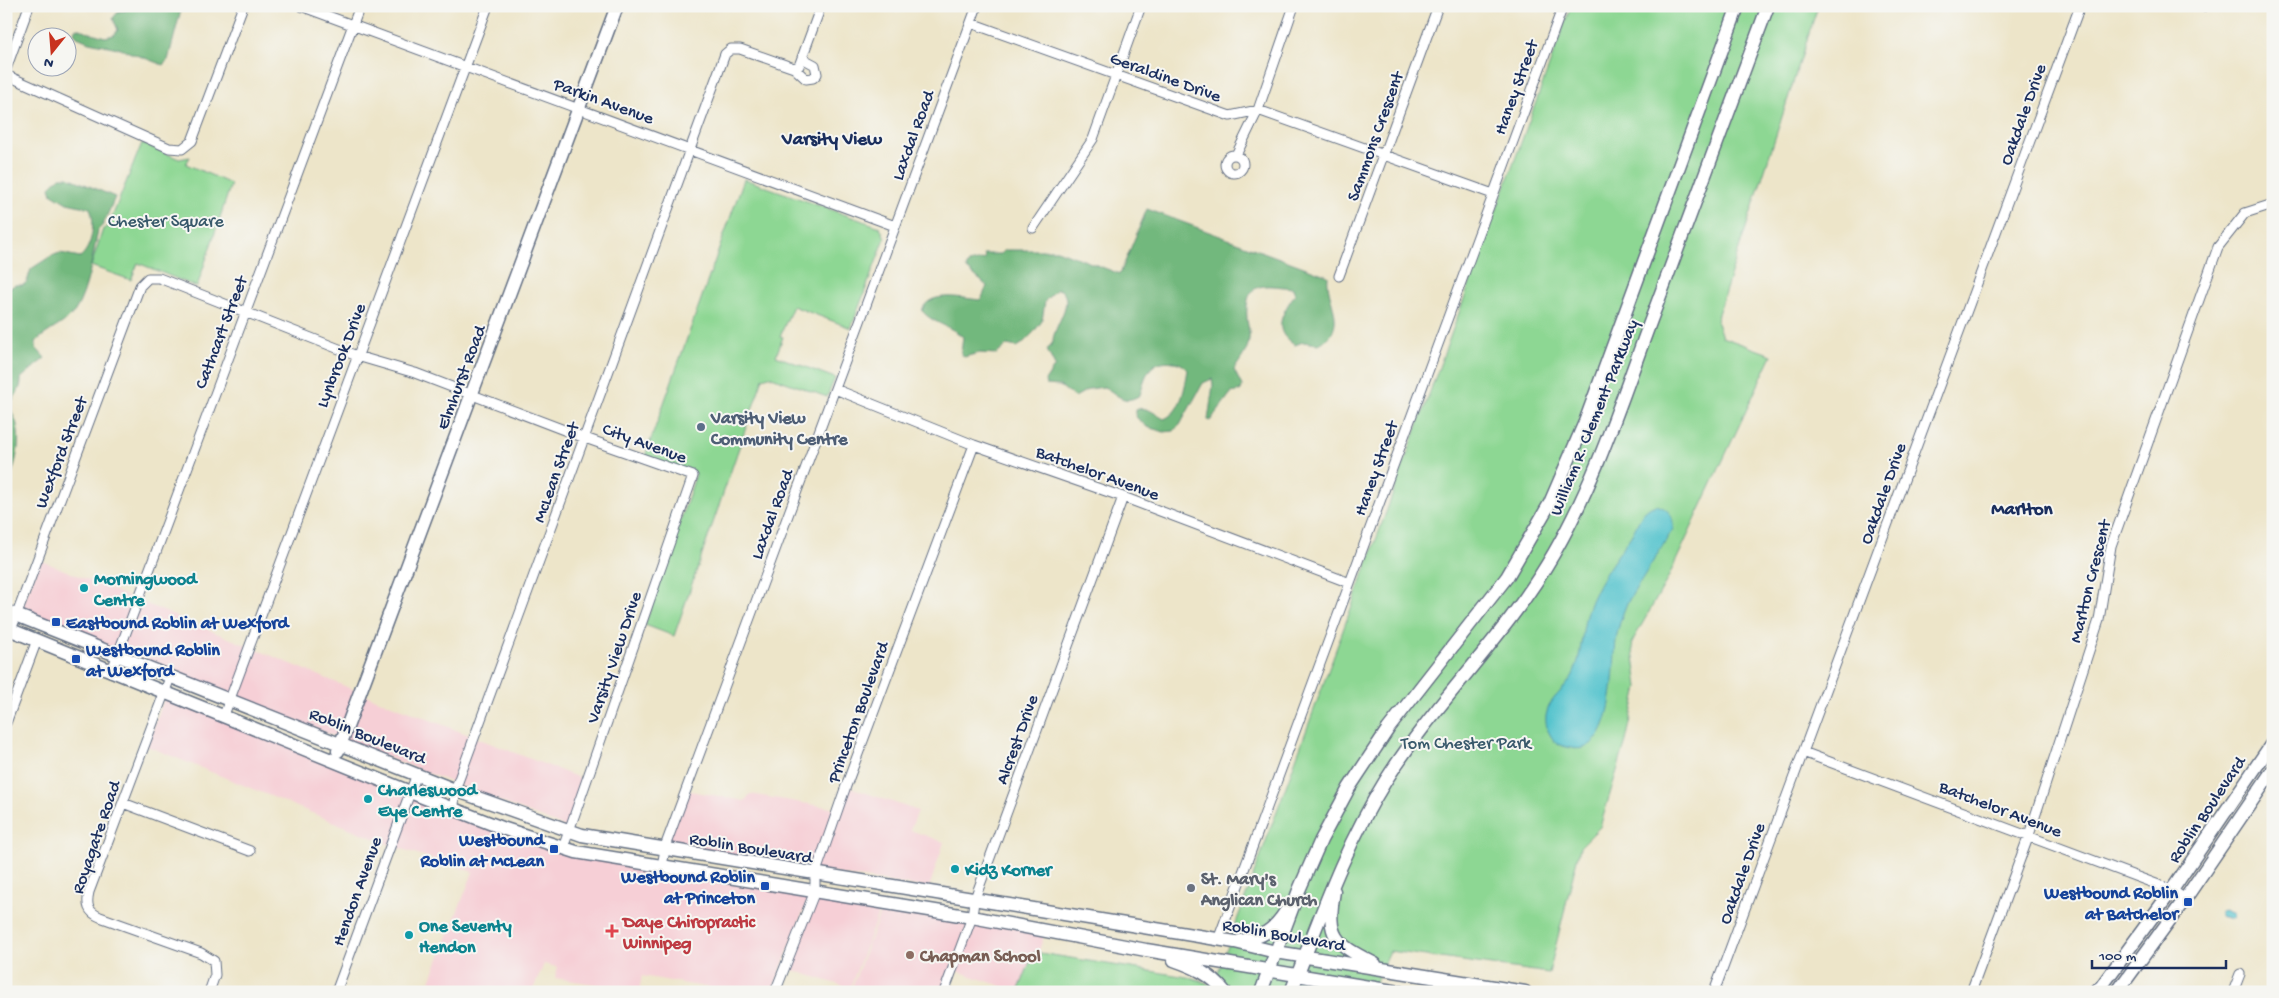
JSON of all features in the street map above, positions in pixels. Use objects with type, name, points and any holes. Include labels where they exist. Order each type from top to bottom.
[{"type":"main road","name":"Elmhurst Road","points":[[334,761],[617,6]]},
{"type":"main road","name":"William R. Clement Parkway","points":[[1261,992],[1299,890],[1321,840],[1349,788],[1388,729],[1507,577],[1550,502],[1585,422],[1738,6]]},
{"type":"main road","name":"William R. Clement Parkway","points":[[1291,992],[1338,870],[1361,824],[1387,779],[1416,738],[1528,595],[1554,553],[1580,504],[1611,428],[1768,6]]},
{"type":"main road","name":"Roblin Boulevard","points":[[12,613],[230,698],[455,790],[569,831],[596,838],[974,901],[1236,942],[1276,952],[1524,992]]},
{"type":"main road","name":"Roblin Boulevard","points":[[9,629],[410,792],[454,807],[505,829],[563,848],[591,855],[972,917],[1146,950],[1399,992]]},
{"type":"main road","name":"Roblin Boulevard","points":[[2101,990],[2273,742]]},
{"type":"main road","name":"Roblin Boulevard","points":[[2117,992],[2185,899],[2273,770]]},
{"type":"main road","points":[[1338,870],[1330,918],[1333,932],[1347,949],[1384,968]]},
{"type":"main road","points":[[1236,942],[1263,936],[1276,926],[1299,890]]},
{"type":"main road","points":[[1146,950],[1199,969],[1218,983],[1224,992]]},
{"type":"main road","points":[[1353,992],[1374,988]]},
{"type":"street","points":[[6,69],[29,6]]},
{"type":"street","points":[[6,75],[169,148],[182,149],[192,141],[243,6]]},
{"type":"street","name":"Parkin Avenue","points":[[301,6],[895,226]]},
{"type":"street","name":"Cathcart Street","points":[[112,670],[360,6]]},
{"type":"street","name":"Lynbrook Drive","points":[[224,715],[488,6]]},
{"type":"street","points":[[802,58],[815,65],[817,74],[813,78],[806,79],[794,68],[799,66],[821,6]]},
{"type":"street","name":"Laxdal Road","points":[[662,866],[665,850],[977,6]]},
{"type":"street","points":[[1236,155],[1258,110],[1294,6]]},
{"type":"street","name":"Sammons Crescent","points":[[1339,276],[1438,6]]},
{"type":"street","name":"Haney Street","points":[[1218,940],[1563,6]]},
{"type":"street","name":"Oakdale Drive","points":[[1714,992],[2080,6]]},
{"type":"street","points":[[1034,228],[1093,139],[1117,76],[1138,8]]},
{"type":"street","name":"Geraldine Drive","points":[[970,23],[1230,116],[1258,110]]},
{"type":"street","name":"McLean Street","points":[[454,807],[455,790],[725,54],[731,49],[740,49],[794,68]]},
{"type":"street","points":[[1258,110],[1492,194]]},
{"type":"street","name":"Marlton Crescent","points":[[1971,992],[2029,835],[2100,620],[2111,546],[2218,247],[2245,213],[2273,204]]},
{"type":"street","name":"City Avenue","points":[[140,286],[148,278],[159,278],[245,310],[357,356],[415,373],[585,438],[693,476]]},
{"type":"street","name":"Wexford Street","points":[[9,629],[12,613],[140,286]]},
{"type":"street","name":"Batchelor Avenue","points":[[834,389],[974,445],[1123,498],[1350,583]]},
{"type":"street","name":"Princeton Boulevard","points":[[775,992],[815,891],[815,875],[974,445]]},
{"type":"street","name":"Varsity View Drive","points":[[563,848],[693,476]]},
{"type":"street","name":"Alcrest Drive","points":[[944,992],[972,917],[974,901],[1123,498]]},
{"type":"street","points":[[6,722],[37,640]]},
{"type":"street","name":"Royagate Road","points":[[171,675],[89,892],[88,907],[91,912],[100,917],[201,953],[214,962],[215,975],[209,992]]},
{"type":"street","name":"Batchelor Avenue","points":[[1803,752],[2172,890],[2185,899]]},
{"type":"street","name":"Hendon Avenue","points":[[336,992],[417,774]]},
{"type":"street","points":[[123,803],[250,851]]},
{"type":"street","points":[[2234,992],[2240,974]]},
{"type":"shaded area","points":[[40,560],[376,699],[585,780],[568,828],[20,613]]},
{"type":"shaded area","points":[[166,694],[548,846],[810,894],[772,992],[733,992],[642,976],[639,991],[555,978],[557,967],[544,964],[532,992],[458,992],[430,981],[473,872],[393,846],[147,746]]},
{"type":"shaded area","points":[[846,786],[918,811],[910,830],[944,842],[929,888],[664,847],[685,790],[745,801],[750,794],[838,809]]},
{"type":"shaded area","points":[[815,893],[882,904],[850,988],[786,968]]},
{"type":"shaded area","name":"Chapman School","points":[[883,905],[970,919],[942,992],[850,992]]},
{"type":"shaded area","points":[[973,920],[1045,933],[1033,968],[1019,992],[954,970]]},
{"type":"green space","points":[[128,6],[182,6],[168,60],[163,65],[118,48],[89,42],[78,37],[78,29],[105,37],[114,35],[118,30],[113,18],[119,11],[125,11]]},
{"type":"green space","name":"Tom Chester Park","points":[[1571,6],[1818,6],[1716,320],[1722,337],[1772,355],[1667,580],[1632,642],[1638,687],[1626,741],[1600,827],[1580,847],[1549,973],[1390,951],[1371,992],[1018,992],[1034,952],[1193,978],[1213,986]]},
{"type":"green space","name":"Chester Square","points":[[142,143],[179,159],[190,157],[186,164],[231,184],[197,287],[138,263],[131,280],[91,266],[103,229],[108,227]]},
{"type":"green space","points":[[60,177],[68,177],[115,197],[103,225],[98,230],[90,272],[80,303],[71,316],[36,342],[36,348],[45,358],[21,378],[20,387],[11,407],[18,433],[18,449],[6,489],[6,290],[27,282],[31,269],[51,256],[60,253],[80,257],[87,248],[92,234],[93,220],[90,208],[67,203],[52,194],[50,187]]},
{"type":"green space","name":"Varsity View Community Centre","points":[[744,179],[880,227],[885,238],[851,328],[793,306],[780,336],[783,337],[776,356],[835,378],[827,397],[769,376],[763,378],[674,636],[645,625],[696,474],[645,456]]},
{"type":"green space","points":[[1147,209],[1328,276],[1335,321],[1328,337],[1319,344],[1303,342],[1295,345],[1287,340],[1281,327],[1283,314],[1295,294],[1293,288],[1264,286],[1252,291],[1247,307],[1249,334],[1247,348],[1234,370],[1242,386],[1241,391],[1231,393],[1210,421],[1208,420],[1213,385],[1212,379],[1203,383],[1180,425],[1173,431],[1164,432],[1147,427],[1136,417],[1136,410],[1147,409],[1164,419],[1175,411],[1182,398],[1188,370],[1180,364],[1166,361],[1154,365],[1144,381],[1140,395],[1129,399],[1121,398],[1104,387],[1089,389],[1075,397],[1060,386],[1046,385],[1045,381],[1055,366],[1047,350],[1053,342],[1065,308],[1065,295],[1061,290],[1057,289],[1045,301],[1042,321],[1022,344],[1017,347],[1007,345],[997,354],[979,353],[964,357],[961,353],[963,337],[931,319],[922,311],[926,304],[939,298],[957,297],[981,300],[987,286],[966,268],[969,263],[985,259],[984,254],[1001,254],[1005,250],[1057,250],[1120,274]]},
{"type":"water","points":[[1656,505],[1664,508],[1669,513],[1673,529],[1627,603],[1622,617],[1616,640],[1611,699],[1602,729],[1595,740],[1583,748],[1575,749],[1557,744],[1548,731],[1546,716],[1550,704],[1570,681],[1576,668],[1585,620],[1591,601],[1600,582],[1631,536],[1640,518],[1646,510]]},
{"type":"water","points":[[2224,909],[2234,913],[2232,919],[2220,916],[2220,911]]},
{"type":"place","name":"Varsity View Community Centre","points":[[701,427]]},
{"type":"place","name":"Morningwood Centre","points":[[84,588]]},
{"type":"place","name":"Eastbound Roblin at Wexford","points":[[56,622]]},
{"type":"place","name":"Westbound Roblin at Wexford","points":[[76,659]]},
{"type":"place","name":"Charleswood Eye Centre","points":[[368,799]]},
{"type":"place","name":"Westbound Roblin at McLean","points":[[554,849]]},
{"type":"place","name":"Kidz Korner","points":[[955,869]]},
{"type":"place","name":"Westbound Roblin at Princeton","points":[[765,886]]},
{"type":"place","name":"St. Mary's Anglican Church","points":[[1191,888]]},
{"type":"place","name":"Westbound Roblin at Batchelor","points":[[2188,902]]},
{"type":"place","name":"Daye Chiropractic Winnipeg","points":[[612,931]]},
{"type":"place","name":"One Seventy Hendon","points":[[409,935]]},
{"type":"place","name":"Chapman School","points":[[910,955]]},
{"type":"district","name":"Varsity View","points":[[832,137]]},
{"type":"district","name":"Marlton","points":[[2022,507]]}]
